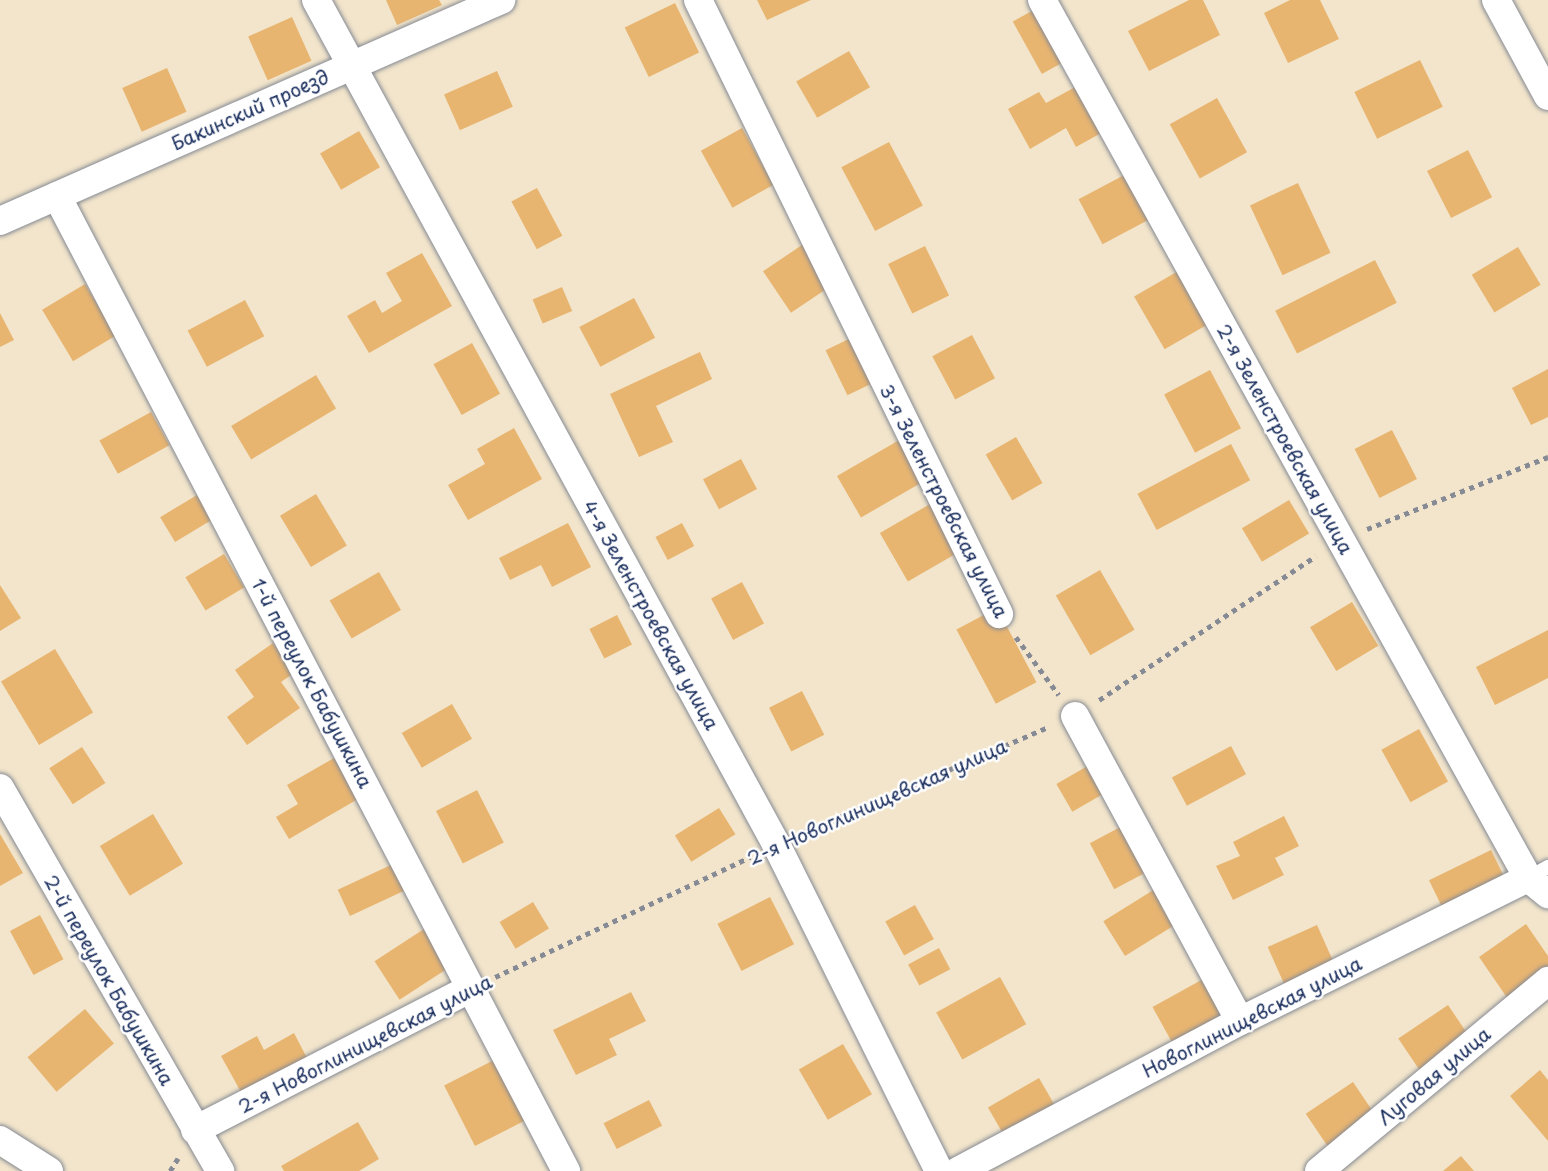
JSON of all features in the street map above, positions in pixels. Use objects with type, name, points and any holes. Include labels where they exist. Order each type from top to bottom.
[{"type":"street","name":"4-я Зеленстроевская улица","points":[[316,0],[776,844],[939,1171]]},
{"type":"street","name":"Бакинский проезд","points":[[0,221],[501,0]]},
{"type":"street","name":"3-я Зеленстроевская улица","points":[[698,0],[999,614]]},
{"type":"street","name":"2-я Зеленстроевская улица","points":[[1042,0],[1341,540],[1542,880]]},
{"type":"street","points":[[1496,0],[1548,96]]},
{"type":"street","name":"1-й переулок Бабушкина","points":[[57,196],[566,1171]]},
{"type":"street","points":[[1075,716],[1240,1021]]},
{"type":"street","name":"2-й переулок Бабушкина","points":[[0,788],[220,1171]]},
{"type":"street","name":"Новоглинищевская улица","points":[[958,1171],[1240,1021],[1542,880]]},
{"type":"street","name":"Луговая улица","points":[[1319,1171],[1548,981]]},
{"type":"street","name":"2-я Новоглинищевская улица","points":[[195,1130],[471,988]]},
{"type":"street","points":[[0,1140],[49,1171]]},
{"type":"path","name":"2-я Новоглинищевская улица","points":[[471,988],[776,844],[1075,716],[1341,540],[1548,457]]},
{"type":"path","name":"3-я Зеленстроевская улица","points":[[999,614],[1075,716]]},
{"type":"building","points":[[386,0],[439,0],[442,5],[397,25]]},
{"type":"building","points":[[757,0],[811,0],[767,20]]},
{"type":"building","points":[[1189,0],[1203,0],[1220,35],[1149,71],[1128,31]]},
{"type":"building","points":[[1290,0],[1320,0],[1339,39],[1288,63],[1264,13]]},
{"type":"building","points":[[675,3],[699,52],[649,77],[625,28]]},
{"type":"building","points":[[1039,7],[1068,59],[1042,74],[1013,22]]},
{"type":"building","points":[[292,17],[312,61],[268,80],[248,37]]},
{"type":"building","points":[[849,51],[870,87],[817,118],[796,82]]},
{"type":"building","points":[[1420,60],[1443,107],[1377,139],[1354,92]]},
{"type":"building","points":[[167,68],[187,112],[142,132],[122,88]]},
{"type":"building","points":[[497,71],[513,107],[460,130],[444,95]]},
{"type":"building","points":[[1077,86],[1103,132],[1076,147],[1066,128],[1030,149],[1008,109],[1039,92],[1046,103]]},
{"type":"building","points":[[1217,98],[1247,152],[1200,178],[1170,124]]},
{"type":"building","points":[[742,128],[774,185],[732,208],[701,151]]},
{"type":"building","points":[[359,131],[380,167],[341,190],[320,154]]},
{"type":"building","points":[[889,142],[923,206],[875,231],[841,167]]},
{"type":"building","points":[[1468,150],[1492,197],[1451,218],[1427,171]]},
{"type":"building","points":[[1128,173],[1152,218],[1102,244],[1079,199]]},
{"type":"building","points":[[1298,183],[1331,253],[1283,275],[1250,205]]},
{"type":"building","points":[[537,188],[562,236],[537,249],[511,202]]},
{"type":"building","points":[[802,245],[830,286],[791,313],[763,271]]},
{"type":"building","points":[[925,246],[949,295],[912,313],[888,264]]},
{"type":"building","points":[[1518,247],[1541,285],[1494,313],[1472,275]]},
{"type":"building","points":[[422,253],[452,306],[369,353],[347,316],[375,300],[382,313],[402,301],[386,273]]},
{"type":"building","points":[[1375,260],[1397,303],[1297,354],[1275,311]]},
{"type":"building","points":[[1180,270],[1210,323],[1165,349],[1134,296]]},
{"type":"building","points":[[85,284],[116,335],[73,361],[42,310]]},
{"type":"building","points":[[562,287],[572,311],[543,323],[533,300]]},
{"type":"building","points":[[634,298],[655,338],[600,367],[579,327]]},
{"type":"building","points":[[245,300],[264,336],[207,367],[188,331]]},
{"type":"building","points":[[0,313],[14,340],[0,347]]},
{"type":"building","points":[[857,335],[879,380],[847,395],[826,350]]},
{"type":"building","points":[[972,335],[995,378],[955,399],[932,356]]},
{"type":"building","points":[[472,343],[500,394],[462,415],[434,364]]},
{"type":"building","points":[[700,352],[712,379],[656,406],[673,442],[639,457],[610,394]]},
{"type":"building","points":[[1548,369],[1548,417],[1531,425],[1512,388]]},
{"type":"building","points":[[1210,370],[1241,428],[1195,453],[1164,394]]},
{"type":"building","points":[[316,375],[336,408],[251,459],[231,426]]},
{"type":"building","points":[[151,412],[169,445],[118,474],[99,441]]},
{"type":"building","points":[[514,428],[542,479],[468,520],[448,485],[485,464],[477,449]]},
{"type":"building","points":[[1392,430],[1417,479],[1380,498],[1355,449]]},
{"type":"building","points":[[908,435],[932,477],[861,518],[837,476]]},
{"type":"building","points":[[1016,437],[1042,483],[1012,500],[986,454]]},
{"type":"building","points":[[1231,444],[1250,480],[1157,530],[1137,494]]},
{"type":"building","points":[[741,459],[757,489],[719,509],[703,479]]},
{"type":"building","points":[[316,494],[347,545],[311,567],[280,516]]},
{"type":"building","points":[[197,495],[212,520],[175,542],[160,517]]},
{"type":"building","points":[[937,500],[965,548],[908,581],[880,533]]},
{"type":"building","points":[[1289,500],[1309,533],[1262,562],[1242,528]]},
{"type":"building","points":[[568,523],[591,567],[552,587],[541,565],[510,580],[499,558]]},
{"type":"building","points":[[682,523],[694,546],[668,560],[656,537]]},
{"type":"building","points":[[224,554],[244,587],[206,611],[185,577]]},
{"type":"building","points":[[1100,570],[1134,630],[1090,655],[1056,596]]},
{"type":"building","points":[[379,572],[401,610],[352,639],[330,600]]},
{"type":"building","points":[[742,582],[764,623],[733,640],[711,598]]},
{"type":"building","points":[[0,585],[21,618],[0,631]]},
{"type":"building","points":[[1352,602],[1378,646],[1336,671],[1310,627]]},
{"type":"building","points":[[997,608],[1036,682],[996,704],[956,630]]},
{"type":"building","points":[[617,615],[632,644],[604,658],[589,629]]},
{"type":"building","points":[[1548,630],[1548,678],[1495,705],[1476,667]]},
{"type":"building","points":[[273,643],[294,673],[281,682],[300,708],[247,745],[227,717],[254,697],[235,670]]},
{"type":"building","points":[[55,649],[93,712],[39,745],[1,681]]},
{"type":"building","points":[[802,691],[824,735],[791,751],[769,708]]},
{"type":"building","points":[[452,704],[472,739],[422,768],[402,733]]},
{"type":"building","points":[[1419,729],[1448,781],[1410,802],[1381,750]]},
{"type":"building","points":[[1231,746],[1246,774],[1187,806],[1172,777]]},
{"type":"building","points":[[82,747],[105,783],[73,804],[49,768]]},
{"type":"building","points":[[334,758],[358,799],[289,839],[276,817],[298,804],[287,785]]},
{"type":"building","points":[[1091,764],[1107,792],[1072,812],[1056,784]]},
{"type":"building","points":[[477,790],[504,843],[463,863],[436,811]]},
{"type":"building","points":[[719,808],[735,834],[691,862],[675,836]]},
{"type":"building","points":[[153,814],[183,864],[130,896],[100,846]]},
{"type":"building","points":[[1284,816],[1299,846],[1275,858],[1284,875],[1233,900],[1216,866],[1240,856],[1233,842]]},
{"type":"building","points":[[1126,824],[1150,870],[1114,889],[1090,843]]},
{"type":"building","points":[[0,834],[23,873],[0,886]]},
{"type":"building","points":[[1491,850],[1508,885],[1446,915],[1429,880]]},
{"type":"building","points":[[393,864],[405,890],[350,916],[338,890]]},
{"type":"building","points":[[1155,889],[1177,924],[1125,956],[1103,921]]},
{"type":"building","points":[[770,897],[794,944],[741,971],[717,924]]},
{"type":"building","points":[[533,902],[549,929],[516,949],[500,922]]},
{"type":"building","points":[[915,905],[934,939],[904,956],[885,921]]},
{"type":"building","points":[[40,915],[63,959],[33,975],[10,931]]},
{"type":"building","points":[[1526,924],[1548,956],[1548,995],[1519,1015],[1479,957]]},
{"type":"building","points":[[1317,925],[1338,972],[1288,994],[1268,947]]},
{"type":"building","points":[[424,929],[449,968],[400,1000],[375,961]]},
{"type":"building","points":[[939,948],[950,969],[919,986],[908,964]]},
{"type":"building","points":[[1000,977],[1026,1024],[962,1060],[936,1012]]},
{"type":"building","points":[[1205,978],[1229,1021],[1176,1050],[1153,1007]]},
{"type":"building","points":[[631,992],[646,1021],[609,1039],[617,1055],[576,1075],[553,1030]]},
{"type":"building","points":[[1448,1005],[1482,1055],[1432,1088],[1398,1039]]},
{"type":"building","points":[[85,1009],[114,1043],[56,1092],[28,1057]]},
{"type":"building","points":[[294,1033],[307,1058],[242,1094],[221,1056],[257,1036],[264,1050]]},
{"type":"building","points":[[843,1044],[872,1094],[828,1120],[799,1070]]},
{"type":"building","points":[[494,1060],[525,1121],[475,1146],[444,1085]]},
{"type":"building","points":[[1540,1070],[1548,1080],[1548,1141],[1510,1096]]},
{"type":"building","points":[[1039,1078],[1065,1123],[1014,1153],[988,1108]]},
{"type":"building","points":[[1353,1082],[1381,1123],[1334,1155],[1306,1114]]},
{"type":"building","points":[[649,1100],[662,1126],[617,1149],[604,1123]]},
{"type":"building","points":[[358,1122],[379,1159],[359,1171],[284,1171],[281,1166]]},
{"type":"building","points":[[1461,1156],[1474,1171],[1443,1171]]}]
